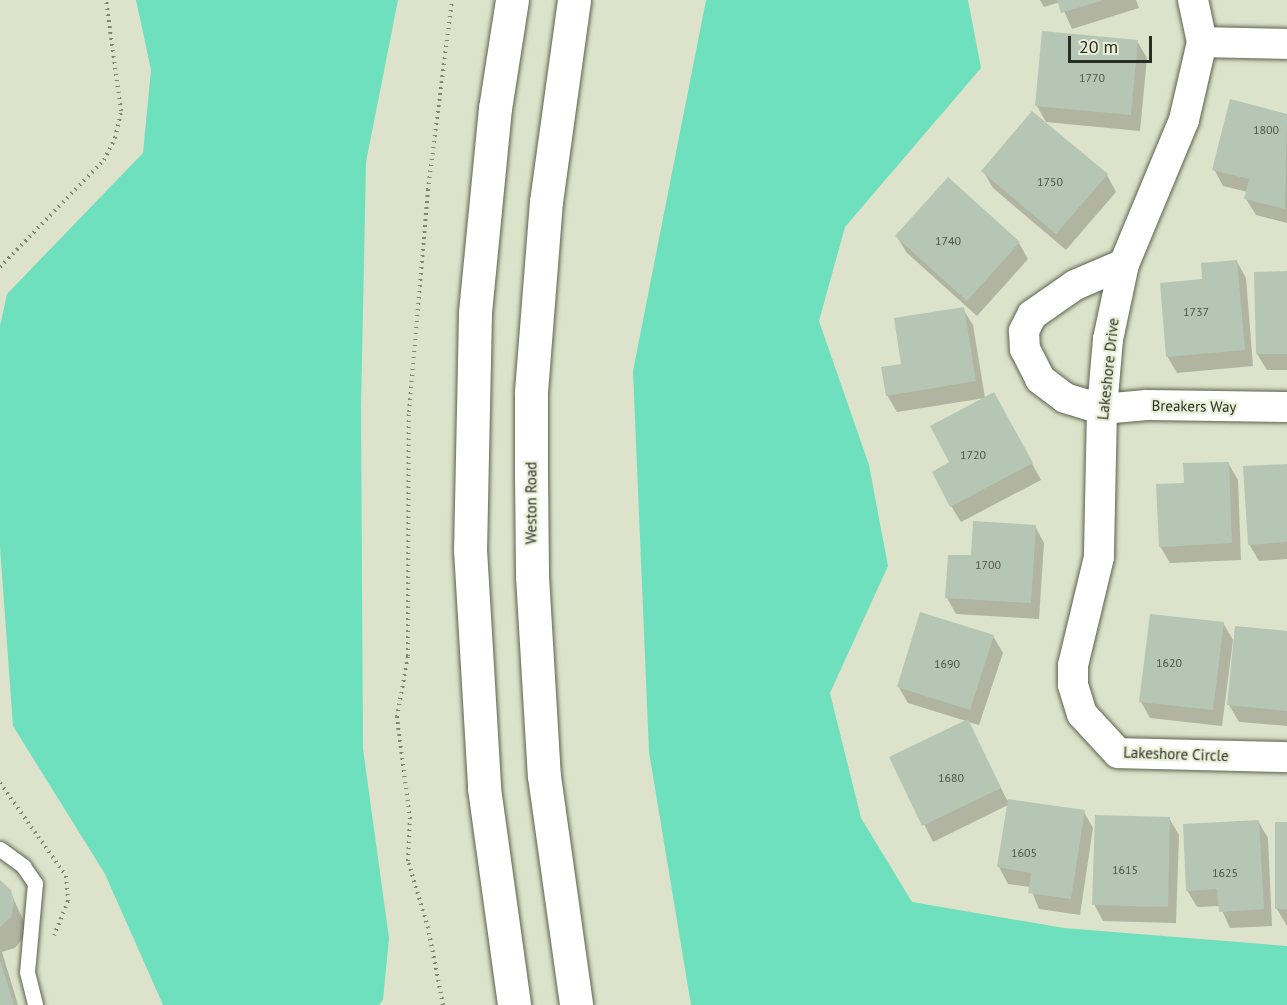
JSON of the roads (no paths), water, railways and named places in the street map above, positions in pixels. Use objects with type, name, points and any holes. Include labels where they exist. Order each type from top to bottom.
[{"type":"main road","points":[[512,0],[495,108],[475,313],[470,549],[484,788],[514,1005]]},
{"type":"main road","name":"Weston Road","points":[[574,0],[546,201],[531,393],[531,476],[532,587],[544,776],[576,1005]]},
{"type":"street","name":"Lakeshore Drive","points":[[1082,714],[1073,685],[1073,665],[1099,557],[1102,409],[1108,339],[1124,264],[1184,120],[1202,42],[1192,0]]},
{"type":"street","points":[[1202,42],[1287,44]]},
{"type":"street","points":[[1102,409],[1065,398],[1040,379],[1025,349],[1024,331],[1032,315],[1075,285],[1124,264]]},
{"type":"street","name":"Breakers Way","points":[[1102,409],[1147,405],[1287,407]]},
{"type":"street","name":"Lakeshore Circle","points":[[1082,714],[1118,753],[1287,758]]},
{"type":"lane","points":[[0,849],[23,866],[35,883],[27,972],[35,1005]]},
{"type":"water","points":[[136,0],[398,0],[366,162],[361,408],[363,749],[389,938],[383,1000],[379,1005],[163,1005],[105,874],[13,726],[0,547],[0,326],[7,294],[143,153],[151,70]]},
{"type":"water","points":[[706,0],[968,0],[981,68],[845,227],[819,321],[869,465],[888,566],[830,693],[861,818],[912,902],[1064,928],[1287,946],[1287,1005],[691,1005],[649,752],[633,371]]}]
